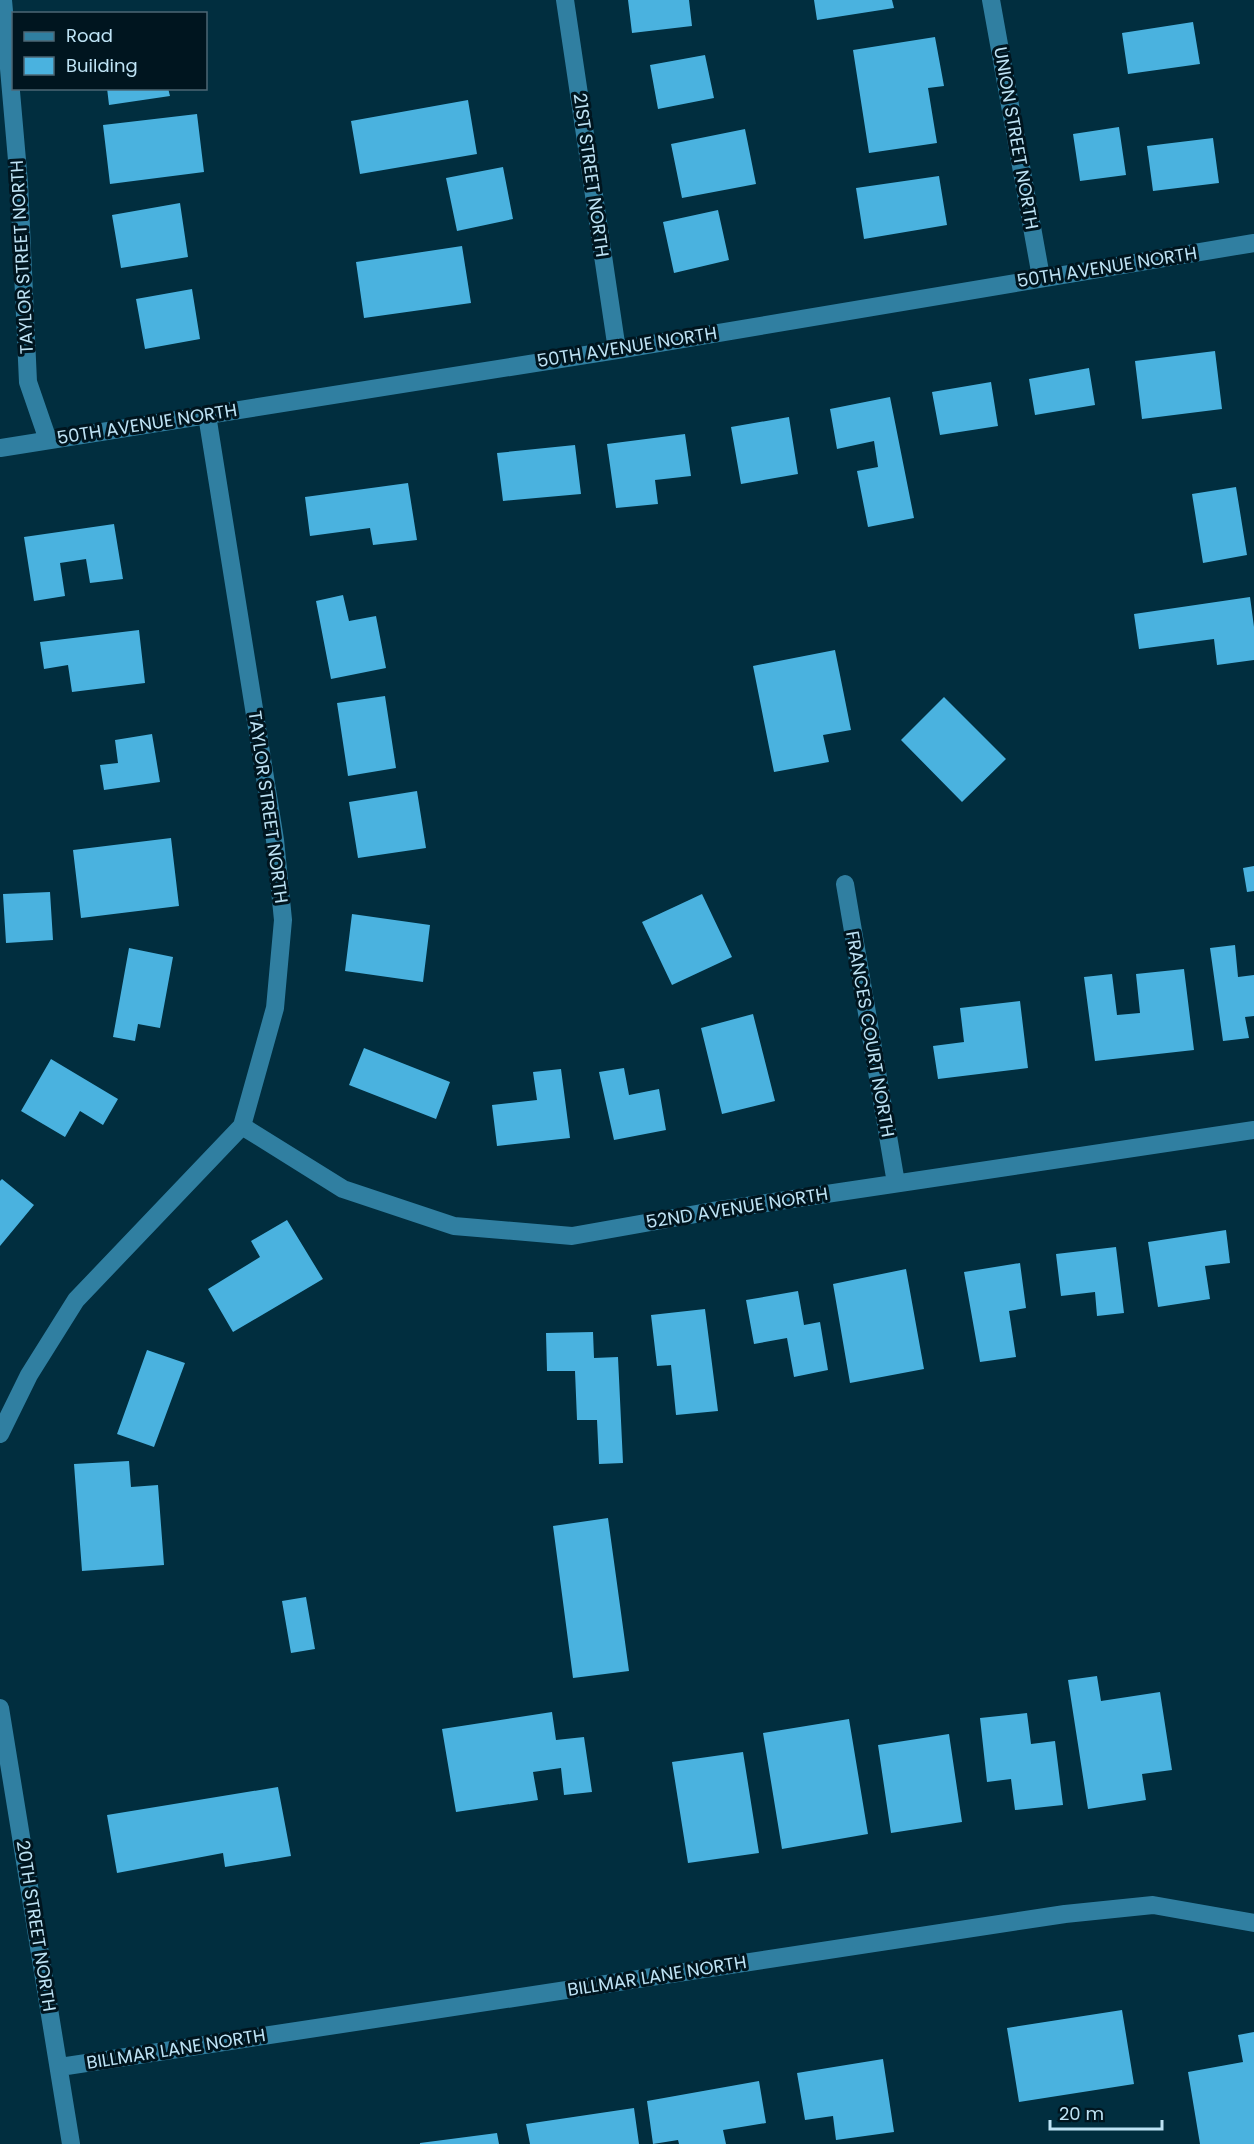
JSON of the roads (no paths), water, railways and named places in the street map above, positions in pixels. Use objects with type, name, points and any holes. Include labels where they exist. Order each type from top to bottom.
[{"type":"street","name":"TAYLOR STREET NORTH","points":[[3,0],[19,183],[28,382],[48,440]]},
{"type":"street","name":"21ST STREET NORTH","points":[[566,0],[617,350]]},
{"type":"street","name":"UNION STREET NORTH","points":[[991,0],[1041,277]]},
{"type":"street","name":"50TH AVENUE NORTH","points":[[0,448],[617,350],[1254,243]]},
{"type":"street","name":"TAYLOR STREET NORTH","points":[[0,1434],[29,1375],[76,1299],[242,1126],[275,1008],[283,920],[275,840],[207,415]]},
{"type":"street","name":"FRANCES COURT NORTH","points":[[845,884],[896,1183]]},
{"type":"street","name":"52ND AVENUE NORTH","points":[[242,1126],[343,1189],[454,1226],[572,1236],[896,1183],[1254,1130]]},
{"type":"street","name":"20TH STREET NORTH","points":[[0,1708],[71,2144]]},
{"type":"street","name":"BILLMAR LANE NORTH","points":[[60,2067],[1065,1914],[1153,1905],[1254,1923]]}]
